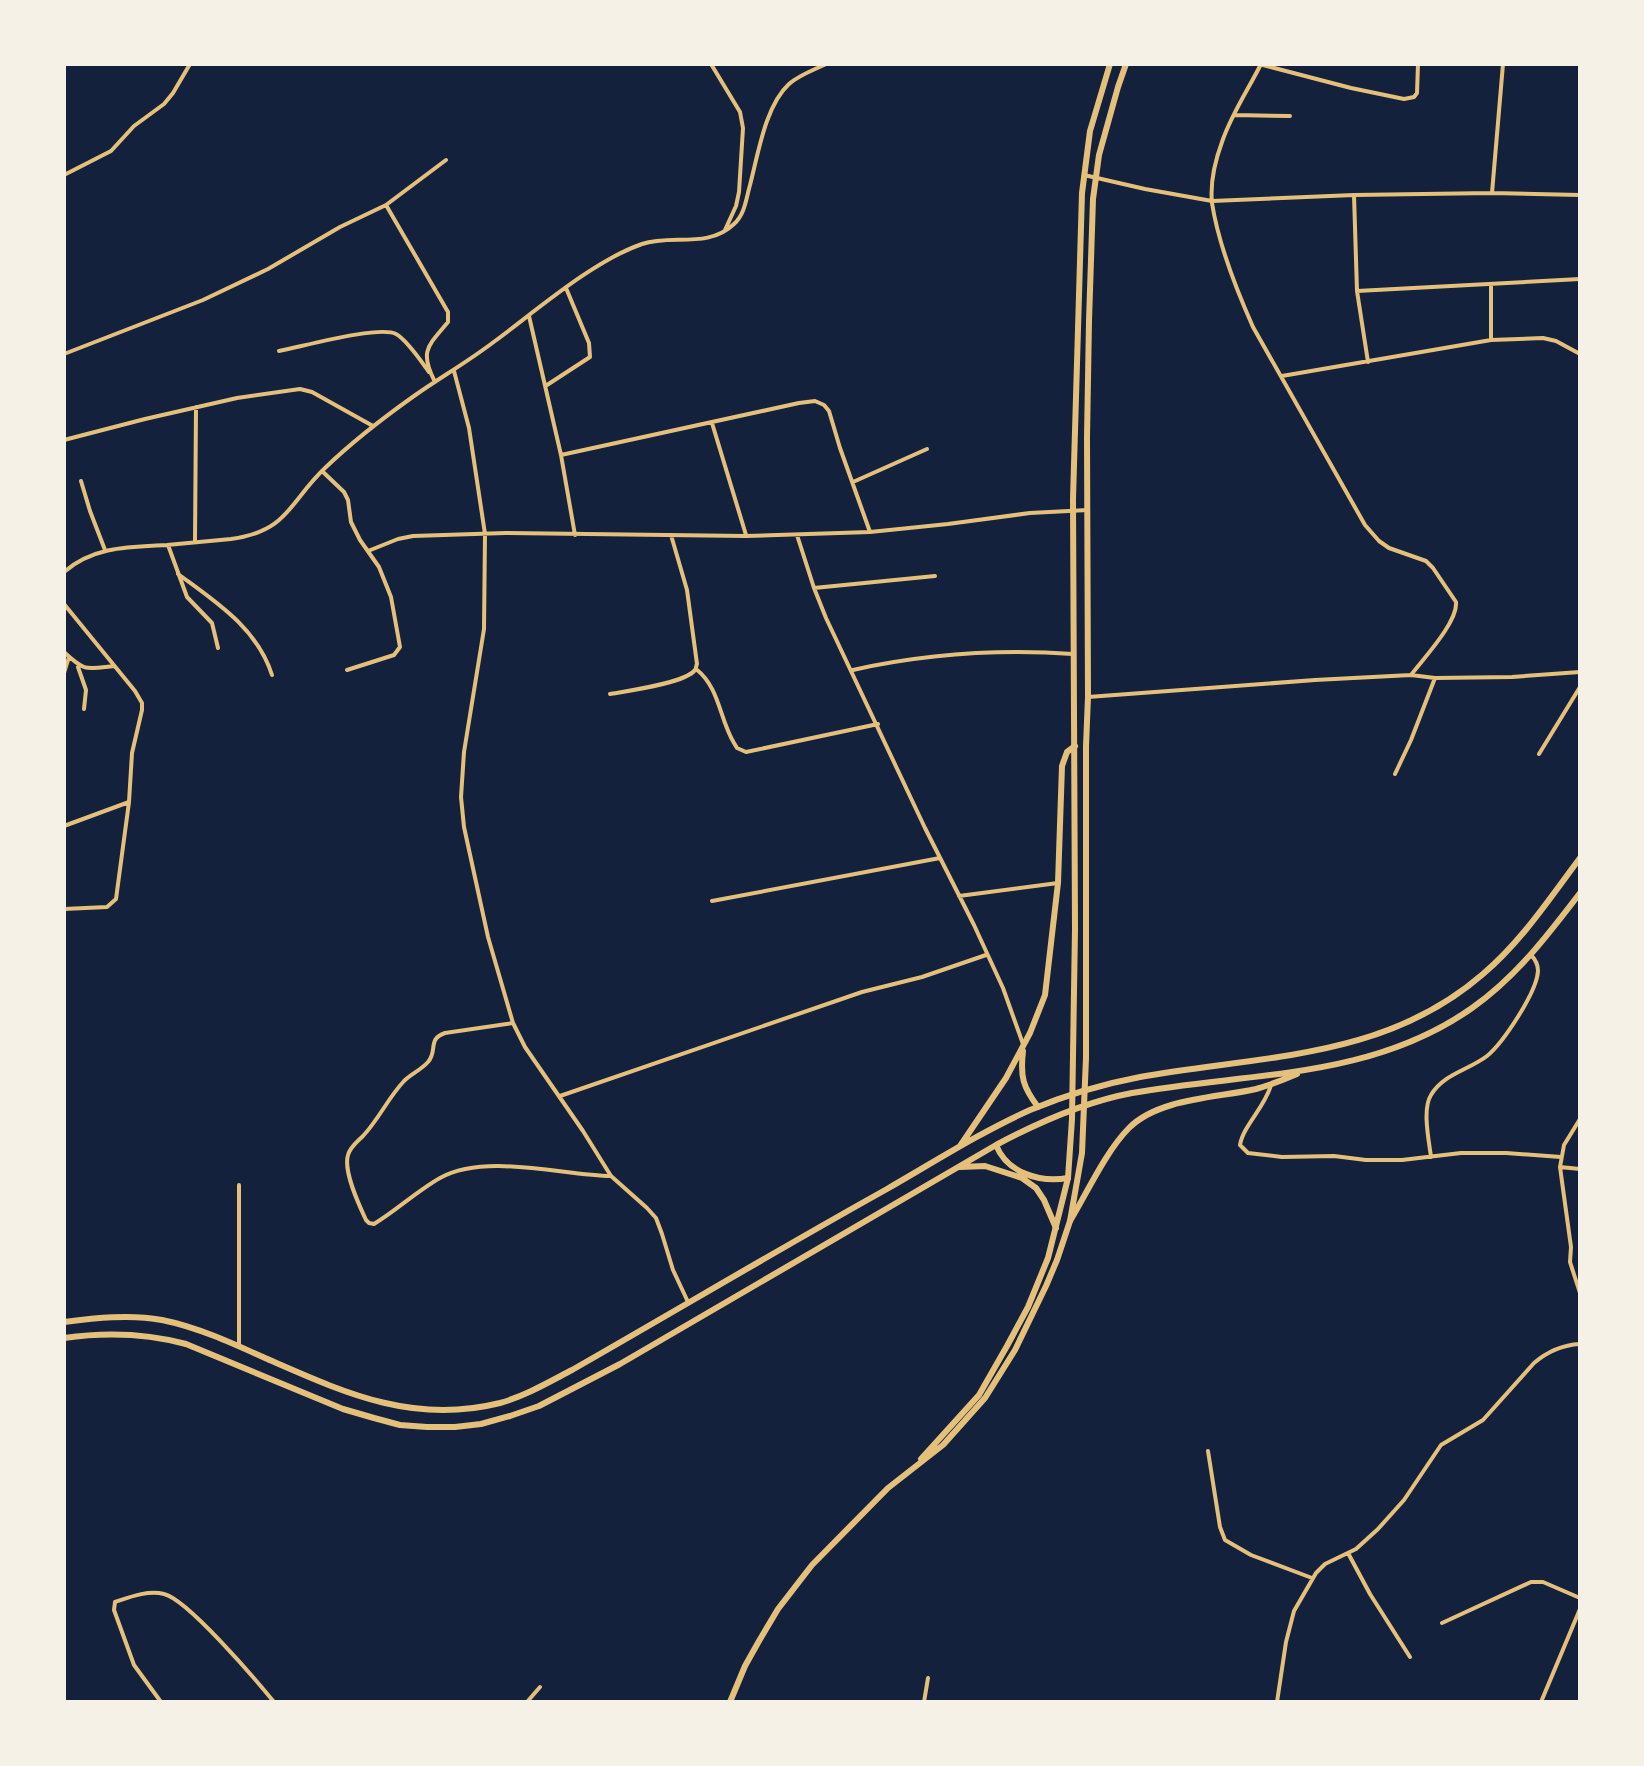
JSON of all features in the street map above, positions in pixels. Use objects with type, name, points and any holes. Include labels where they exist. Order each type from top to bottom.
[{"type":"main road","points":[[730,1702],[745,1666],[778,1609],[812,1565],[916,1464],[979,1395],[1038,1283],[1048,1258],[1068,1178],[1075,974],[1073,654],[1077,325],[1084,175],[1090,131],[1110,64]]},
{"type":"main road","points":[[916,1464],[943,1445],[974,1413],[1015,1350],[1046,1286],[1070,1221],[1082,1153],[1086,1058],[1089,321],[1095,178],[1104,134],[1126,64]]},
{"type":"main road","points":[[958,1149],[1006,1078],[1036,1021],[1045,995],[1058,883],[1062,766],[1067,752],[1075,746],[1086,746]]},
{"type":"main road","points":[[64,1322],[112,1318],[179,1324],[377,1402],[430,1410],[480,1406],[514,1398],[550,1382],[958,1149],[1038,1107],[1085,1090],[1142,1077],[1317,1051],[1366,1039],[1415,1019],[1463,990],[1500,959],[1580,859]]},
{"type":"main road","points":[[64,1338],[131,1334],[165,1338],[343,1409],[400,1425],[455,1427],[510,1416],[539,1406],[620,1364],[996,1145],[1054,1117],[1085,1105],[1131,1094],[1342,1065],[1403,1045],[1438,1029],[1501,986],[1531,955],[1580,893]]},
{"type":"main road","points":[[1023,1045],[1023,1082],[1038,1107]]},
{"type":"main road","points":[[1070,1221],[1113,1149],[1140,1118],[1168,1106],[1271,1085],[1306,1071]]},
{"type":"main road","points":[[996,1145],[1002,1159],[1025,1173],[1042,1180],[1068,1178]]},
{"type":"main road","points":[[956,1168],[985,1166],[1022,1178],[1036,1188],[1056,1228]]},
{"type":"main road","points":[[1007,1346],[1015,1350]]},
{"type":"main road","points":[[612,1347],[620,1364]]},
{"type":"street","points":[[64,175],[111,151],[134,126],[164,104],[190,64]]},
{"type":"street","points":[[711,64],[740,112],[743,128],[739,192],[724,232]]},
{"type":"street","points":[[64,572],[80,560],[105,550],[245,537],[271,526],[286,515],[322,471],[373,426],[566,288],[637,246],[702,240],[732,227],[743,213],[774,105],[789,84],[826,64]]},
{"type":"street","points":[[1411,675],[1455,614],[1456,602],[1426,561],[1389,548],[1365,525],[1253,327],[1222,242],[1212,201],[1216,160],[1223,139],[1260,64],[1404,99],[1417,93],[1418,64]]},
{"type":"street","points":[[1492,193],[1503,64]]},
{"type":"street","points":[[1234,115],[1290,116]]},
{"type":"street","points":[[64,354],[216,295],[268,269],[340,227],[386,205],[446,160]]},
{"type":"street","points":[[1084,175],[1212,201],[1354,195],[1580,195]]},
{"type":"street","points":[[1354,195],[1357,291],[1368,362]]},
{"type":"street","points":[[386,205],[448,312],[448,322],[426,350],[430,373]]},
{"type":"street","points":[[1357,291],[1580,279]]},
{"type":"street","points":[[1491,285],[1491,340]]},
{"type":"street","points":[[546,385],[590,357],[589,343],[566,288]]},
{"type":"street","points":[[529,316],[561,455],[575,535]]},
{"type":"street","points":[[279,351],[362,334],[389,332],[401,338],[435,382]]},
{"type":"street","points":[[1280,376],[1491,340],[1550,339],[1580,354]]},
{"type":"street","points":[[454,371],[469,428],[485,534],[484,629],[464,752],[462,809],[485,923],[513,1023],[530,1055],[611,1176],[656,1218],[673,1270],[688,1302]]},
{"type":"street","points":[[64,440],[259,393],[300,389],[312,392],[373,426]]},
{"type":"street","points":[[561,455],[815,401],[829,411],[870,532]]},
{"type":"street","points":[[195,542],[196,407]]},
{"type":"street","points":[[712,423],[746,536]]},
{"type":"street","points":[[853,482],[927,449]]},
{"type":"street","points":[[322,471],[344,492],[351,522],[379,567],[391,597],[400,647],[394,655],[347,670]]},
{"type":"street","points":[[81,481],[105,550]]},
{"type":"street","points":[[368,551],[413,536],[797,535],[870,532],[1041,512],[1088,510]]},
{"type":"street","points":[[610,694],[679,680],[696,669],[687,590],[671,535]]},
{"type":"street","points":[[797,535],[830,626],[1003,988],[1023,1045]]},
{"type":"street","points":[[168,545],[187,597],[212,623],[218,648]]},
{"type":"street","points":[[178,574],[223,607],[252,635],[272,675]]},
{"type":"street","points":[[814,588],[935,576]]},
{"type":"street","points":[[64,604],[142,703],[132,753],[129,802],[114,903],[107,907],[64,909]]},
{"type":"street","points":[[852,670],[969,653],[1027,651],[1073,654]]},
{"type":"street","points":[[64,652],[77,665],[86,694],[84,709]]},
{"type":"street","points":[[64,673],[69,657]]},
{"type":"street","points":[[77,665],[90,669],[114,666]]},
{"type":"street","points":[[696,669],[711,685],[737,748],[746,752],[878,724]]},
{"type":"street","points":[[1088,697],[1411,675],[1435,678],[1512,677],[1580,672]]},
{"type":"street","points":[[1395,774],[1435,678]]},
{"type":"street","points":[[1539,754],[1580,687]]},
{"type":"street","points":[[64,826],[129,802]]},
{"type":"street","points":[[712,901],[940,858]]},
{"type":"street","points":[[959,896],[1058,883]]},
{"type":"street","points":[[560,1096],[862,992],[987,955]]},
{"type":"street","points":[[1431,1157],[1427,1123],[1430,1095],[1456,1073],[1483,1059],[1504,1038],[1537,980],[1538,968],[1531,955]]},
{"type":"street","points":[[513,1023],[438,1035],[429,1061],[402,1083],[369,1129],[351,1148],[347,1157],[348,1167],[366,1220],[374,1224],[441,1178],[477,1168],[511,1166],[611,1176]]},
{"type":"street","points":[[1271,1085],[1261,1109],[1241,1139],[1240,1145],[1248,1153],[1366,1160],[1402,1160],[1461,1153],[1561,1157]]},
{"type":"street","points":[[1580,1119],[1564,1145],[1560,1167],[1571,1247],[1570,1262],[1580,1293]]},
{"type":"street","points":[[1560,1167],[1580,1169]]},
{"type":"street","points":[[239,1185],[239,1347]]},
{"type":"street","points":[[1277,1702],[1289,1628],[1294,1611],[1312,1578],[1325,1564],[1362,1544],[1396,1510],[1441,1445],[1483,1420],[1542,1356],[1561,1346],[1580,1344]]},
{"type":"street","points":[[1208,1451],[1220,1527],[1225,1540],[1251,1555],[1312,1578]]},
{"type":"street","points":[[1348,1553],[1410,1657]]},
{"type":"street","points":[[1442,1623],[1531,1582],[1543,1582],[1580,1598]]},
{"type":"street","points":[[161,1702],[134,1665],[114,1610],[115,1602],[150,1593],[163,1593],[174,1598],[217,1637],[274,1702]]},
{"type":"street","points":[[1541,1702],[1580,1609]]},
{"type":"street","points":[[924,1702],[928,1678]]},
{"type":"street","points":[[527,1702],[540,1687]]}]
